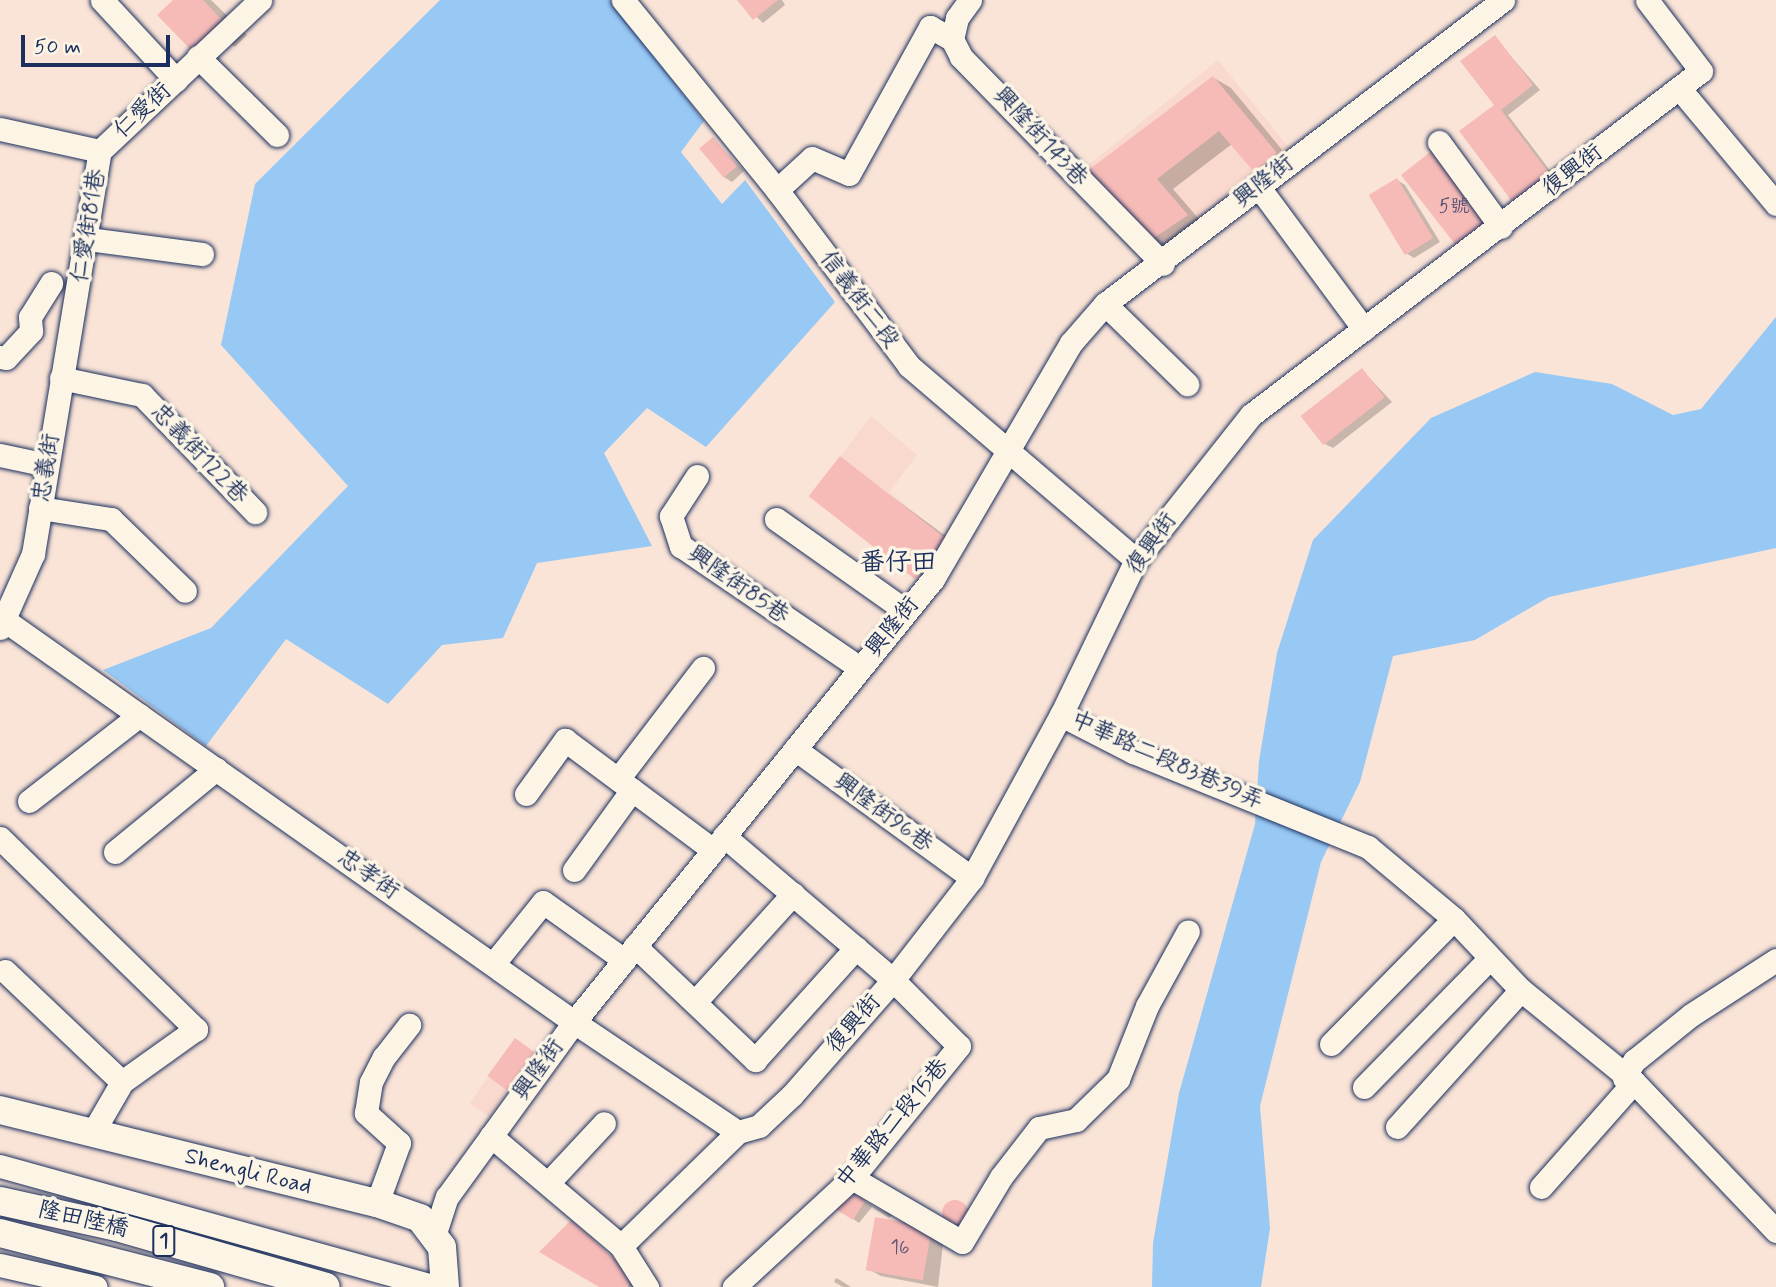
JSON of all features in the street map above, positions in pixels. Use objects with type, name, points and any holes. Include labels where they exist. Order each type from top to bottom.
[{"type":"main road","name":"Shengli Road","points":[[0,1110],[377,1203],[420,1218],[435,1233]]},
{"type":"main road","name":"隆田陸橋","points":[[0,1201],[117,1227],[326,1287]]},
{"type":"main road","name":"隆田陸橋","points":[[0,1233],[210,1287]]},
{"type":"main road","points":[[435,1233],[442,1247],[445,1287]]},
{"type":"street","name":"仁愛街","points":[[0,129],[100,151],[260,0]]},
{"type":"street","name":"信義街二段","points":[[623,0],[777,190],[909,366],[1005,451],[1136,560]]},
{"type":"street","points":[[777,190],[812,158],[849,174],[930,27],[952,39],[957,18],[970,0]]},
{"type":"street","name":"興隆街","points":[[435,1233],[447,1196],[574,1022],[933,579],[1005,451],[1071,343],[1105,304],[1163,264],[1258,186],[1503,0]]},
{"type":"street","name":"復興街","points":[[621,1246],[738,1132],[758,1126],[818,1065],[892,980],[972,878],[1061,715],[1136,560],[1251,415],[1501,227],[1700,71],[1647,0]]},
{"type":"street","points":[[110,4],[176,80]]},
{"type":"street","name":"興隆街143巷","points":[[952,39],[961,57],[1163,264]]},
{"type":"street","points":[[198,57],[277,135]]},
{"type":"street","points":[[1679,88],[1776,204]]},
{"type":"street","points":[[1439,142],[1501,227]]},
{"type":"street","name":"仁愛街81巷","points":[[77,302],[89,239],[100,151]]},
{"type":"street","points":[[1258,186],[1364,329]]},
{"type":"street","points":[[89,239],[202,254]]},
{"type":"street","points":[[0,357],[6,358],[31,331],[30,317],[51,283]]},
{"type":"street","name":"忠義街","points":[[2,622],[33,554],[61,378],[77,302]]},
{"type":"street","points":[[1105,304],[1187,384]]},
{"type":"street","name":"忠義街122巷","points":[[61,378],[142,395],[255,512]]},
{"type":"street","points":[[0,455],[47,465]]},
{"type":"street","name":"興隆街85巷","points":[[697,476],[671,516],[681,546],[860,668]]},
{"type":"street","points":[[40,508],[111,519],[185,591]]},
{"type":"street","points":[[776,519],[906,611]]},
{"type":"street","name":"忠孝街","points":[[2,622],[140,715],[574,1022],[738,1132]]},
{"type":"street","points":[[574,870],[625,784],[704,668]]},
{"type":"street","points":[[29,801],[140,715]]},
{"type":"street","name":"中華路二段83巷39弄","points":[[1061,715],[1133,752],[1368,847],[1454,919]]},
{"type":"street","points":[[526,794],[565,740],[625,784],[719,843],[793,894],[892,980]]},
{"type":"street","name":"興隆街96巷","points":[[795,748],[972,878]]},
{"type":"street","points":[[115,852],[216,769]]},
{"type":"street","points":[[0,838],[196,1029],[122,1082],[93,1132]]},
{"type":"street","points":[[695,1002],[793,894]]},
{"type":"street","points":[[494,963],[543,902],[630,953],[695,1002],[755,1060],[856,948]]},
{"type":"street","points":[[1331,1044],[1454,919],[1521,990],[1629,1080],[1776,1231]]},
{"type":"street","points":[[852,1178],[961,1242],[1001,1177],[1038,1128],[1076,1120],[1118,1079],[1147,1006],[1188,930]]},
{"type":"street","points":[[1364,1087],[1490,958]]},
{"type":"street","points":[[1541,1186],[1629,1080],[1634,1061],[1691,1015],[1775,963]]},
{"type":"street","points":[[5,971],[122,1082]]},
{"type":"street","name":"中華路二段15巷","points":[[734,1287],[852,1178],[959,1046],[892,980]]},
{"type":"street","points":[[1397,1127],[1521,990]]},
{"type":"street","points":[[377,1203],[398,1143],[366,1113],[371,1082],[384,1057],[409,1025]]},
{"type":"street","points":[[550,1181],[604,1123]]},
{"type":"street","points":[[491,1136],[550,1181],[621,1246],[643,1286]]},
{"type":"street","points":[[0,1166],[436,1287]]},
{"type":"street","points":[[0,1265],[96,1287]]},
{"type":"shaded area","points":[[1218,60],[1297,158],[1155,273],[1076,175]]},
{"type":"shaded area","points":[[871,416],[917,455],[889,492],[947,539],[918,579],[810,497]]},
{"type":"shaded area","points":[[488,1077],[507,1090],[489,1116],[470,1104]]},
{"type":"water","points":[[440,0],[610,0],[704,121],[681,152],[722,204],[745,180],[835,302],[706,447],[647,408],[604,453],[652,546],[537,563],[503,638],[442,645],[388,704],[286,639],[206,746],[103,670],[211,628],[348,486],[221,345],[255,184]]},
{"type":"water","points":[[1776,317],[1776,548],[1549,597],[1475,640],[1393,656],[1360,782],[1321,862],[1260,1106],[1270,1228],[1261,1287],[1152,1287],[1153,1243],[1179,1093],[1255,824],[1259,761],[1277,653],[1313,540],[1431,418],[1535,372],[1612,384],[1673,415],[1701,409]]},
{"type":"building","points":[[173,0],[203,0],[222,20],[191,50],[157,15]]},
{"type":"building","points":[[737,0],[778,0],[753,20]]},
{"type":"building","points":[[1495,35],[1533,85],[1501,110],[1551,176],[1514,204],[1459,131],[1494,105],[1460,61]]},
{"type":"building","points":[[1213,76],[1277,153],[1254,172],[1219,131],[1157,179],[1188,215],[1145,244],[1078,178]]},
{"type":"building","points":[[713,137],[737,166],[724,178],[699,149]]},
{"type":"building","points":[[1438,146],[1494,218],[1457,247],[1401,175]]},
{"type":"building","points":[[1397,178],[1433,238],[1405,255],[1369,195]]},
{"type":"building","points":[[1362,368],[1385,397],[1323,445],[1301,416]]},
{"type":"building","points":[[840,456],[946,539],[915,579],[809,496]]},
{"type":"building","points":[[515,1038],[534,1052],[507,1090],[487,1076]]},
{"type":"building","points":[[847,1188],[866,1200],[853,1220],[834,1208]]},
{"type":"building","points":[[955,1200],[964,1204],[968,1213],[964,1222],[955,1226],[946,1222],[942,1213],[946,1204]]},
{"type":"building","points":[[875,1217],[932,1227],[923,1280],[866,1270]]},
{"type":"building","points":[[571,1220],[631,1274],[628,1287],[599,1287],[539,1252]]},
{"type":"district","name":"番仔田","points":[[898,564]]}]
